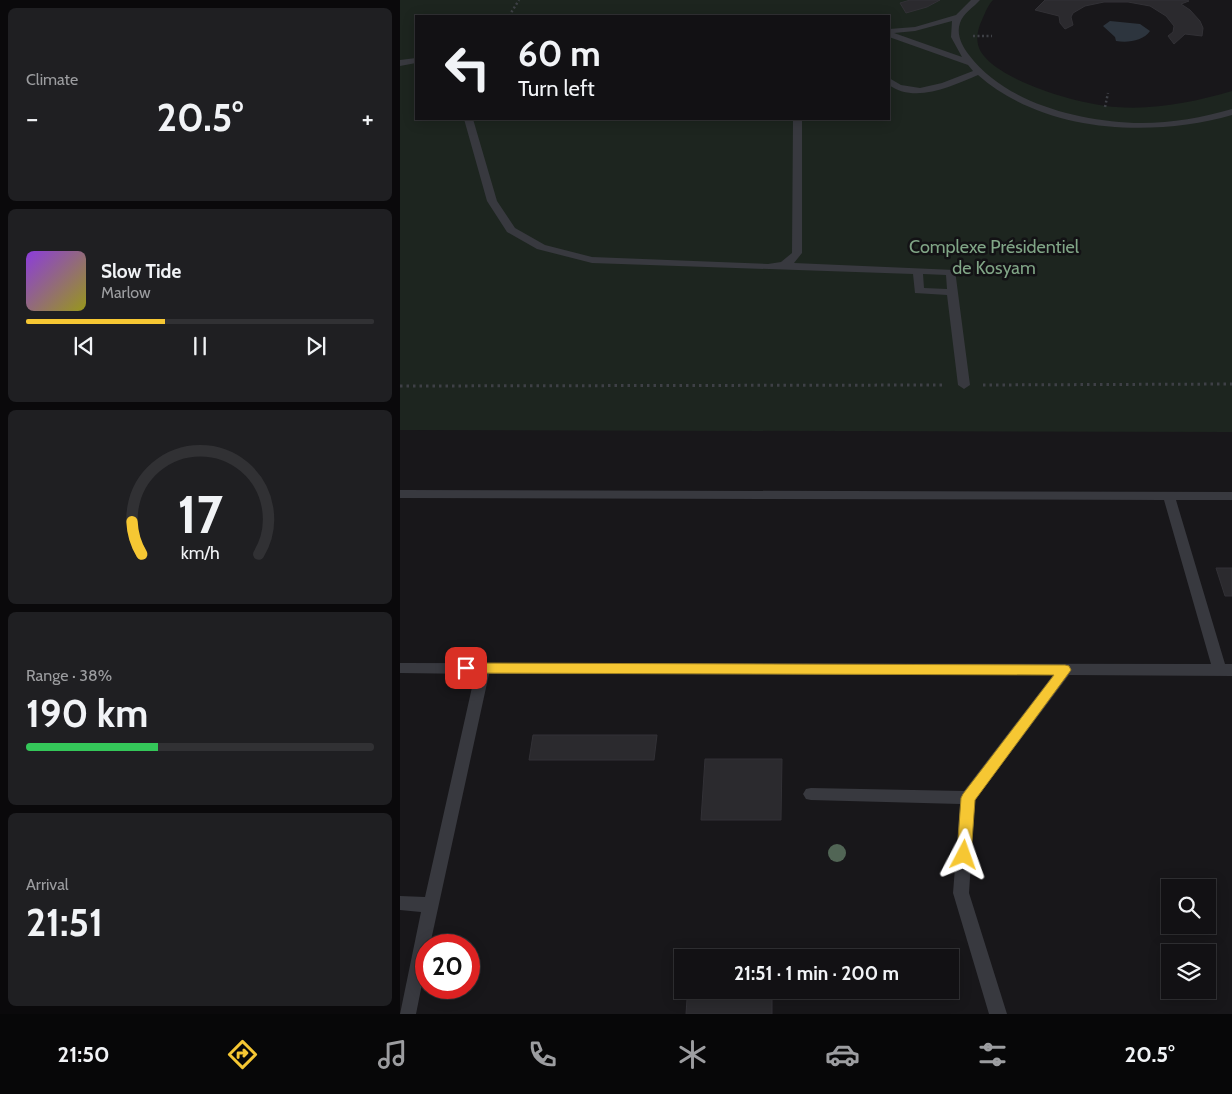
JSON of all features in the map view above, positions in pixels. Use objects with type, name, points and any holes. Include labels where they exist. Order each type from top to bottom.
[{"type":"lane","points":[[976,0],[958,18],[955,24],[955,36],[968,62],[989,82],[1015,96],[1055,112],[1086,120],[1123,125],[1162,125],[1208,118],[1232,112]]},
{"type":"lane","points":[[890,33],[915,29],[958,18]]},
{"type":"lane","points":[[890,33],[968,62]]},
{"type":"lane","points":[[403,63],[415,69]]},
{"type":"lane","points":[[890,82],[893,86],[907,90],[924,90],[950,83],[978,72]]},
{"type":"lane","points":[[468,120],[492,201],[511,230],[541,247],[592,260],[951,272],[964,385]]},
{"type":"lane","points":[[783,266],[793,262],[797,253],[798,120]]},
{"type":"lane","points":[[918,271],[919,291],[952,292]]},
{"type":"lane","points":[[400,494],[1232,496]]},
{"type":"lane","points":[[400,668],[1226,670],[1169,496]]},
{"type":"lane","points":[[407,1014],[483,668]]},
{"type":"lane","points":[[998,1014],[961,893],[968,798],[1065,670]]},
{"type":"lane","points":[[810,794],[968,798]]},
{"type":"lane","points":[[400,904],[431,905]]},
{"type":"path","points":[[510,15],[519,0]]},
{"type":"path","points":[[400,386],[669,387],[1232,384]]},
{"type":"green space","name":"Complexe Présidentiel de Kosyam","points":[[400,0],[993,0],[985,12],[978,32],[977,40],[981,52],[991,63],[1005,73],[1043,90],[1083,102],[1131,108],[1175,104],[1232,91],[1232,432],[400,430]]},
{"type":"shaded area","points":[[1110,21],[1140,24],[1150,31],[1143,37],[1135,40],[1116,41],[1115,37],[1103,26]]},
{"type":"building","points":[[910,0],[940,0],[927,7],[906,13],[900,3]]},
{"type":"building","points":[[1045,0],[1187,0],[1189,1],[1181,4],[1190,10],[1200,21],[1203,28],[1202,36],[1185,34],[1174,44],[1168,36],[1173,32],[1174,26],[1166,16],[1150,6],[1128,2],[1104,2],[1085,6],[1073,13],[1071,17],[1073,25],[1065,29],[1060,23],[1059,16],[1035,10]]},
{"type":"building","points":[[1216,568],[1232,568],[1232,596],[1225,596]]},
{"type":"building","points":[[533,735],[657,735],[654,760],[529,760]]},
{"type":"building","points":[[705,759],[782,759],[781,820],[701,820]]},
{"type":"building","points":[[687,999],[772,999],[772,1014],[686,1014]]},
{"type":"route","points":[[466,668],[1065,670],[968,798],[964,855]]}]
